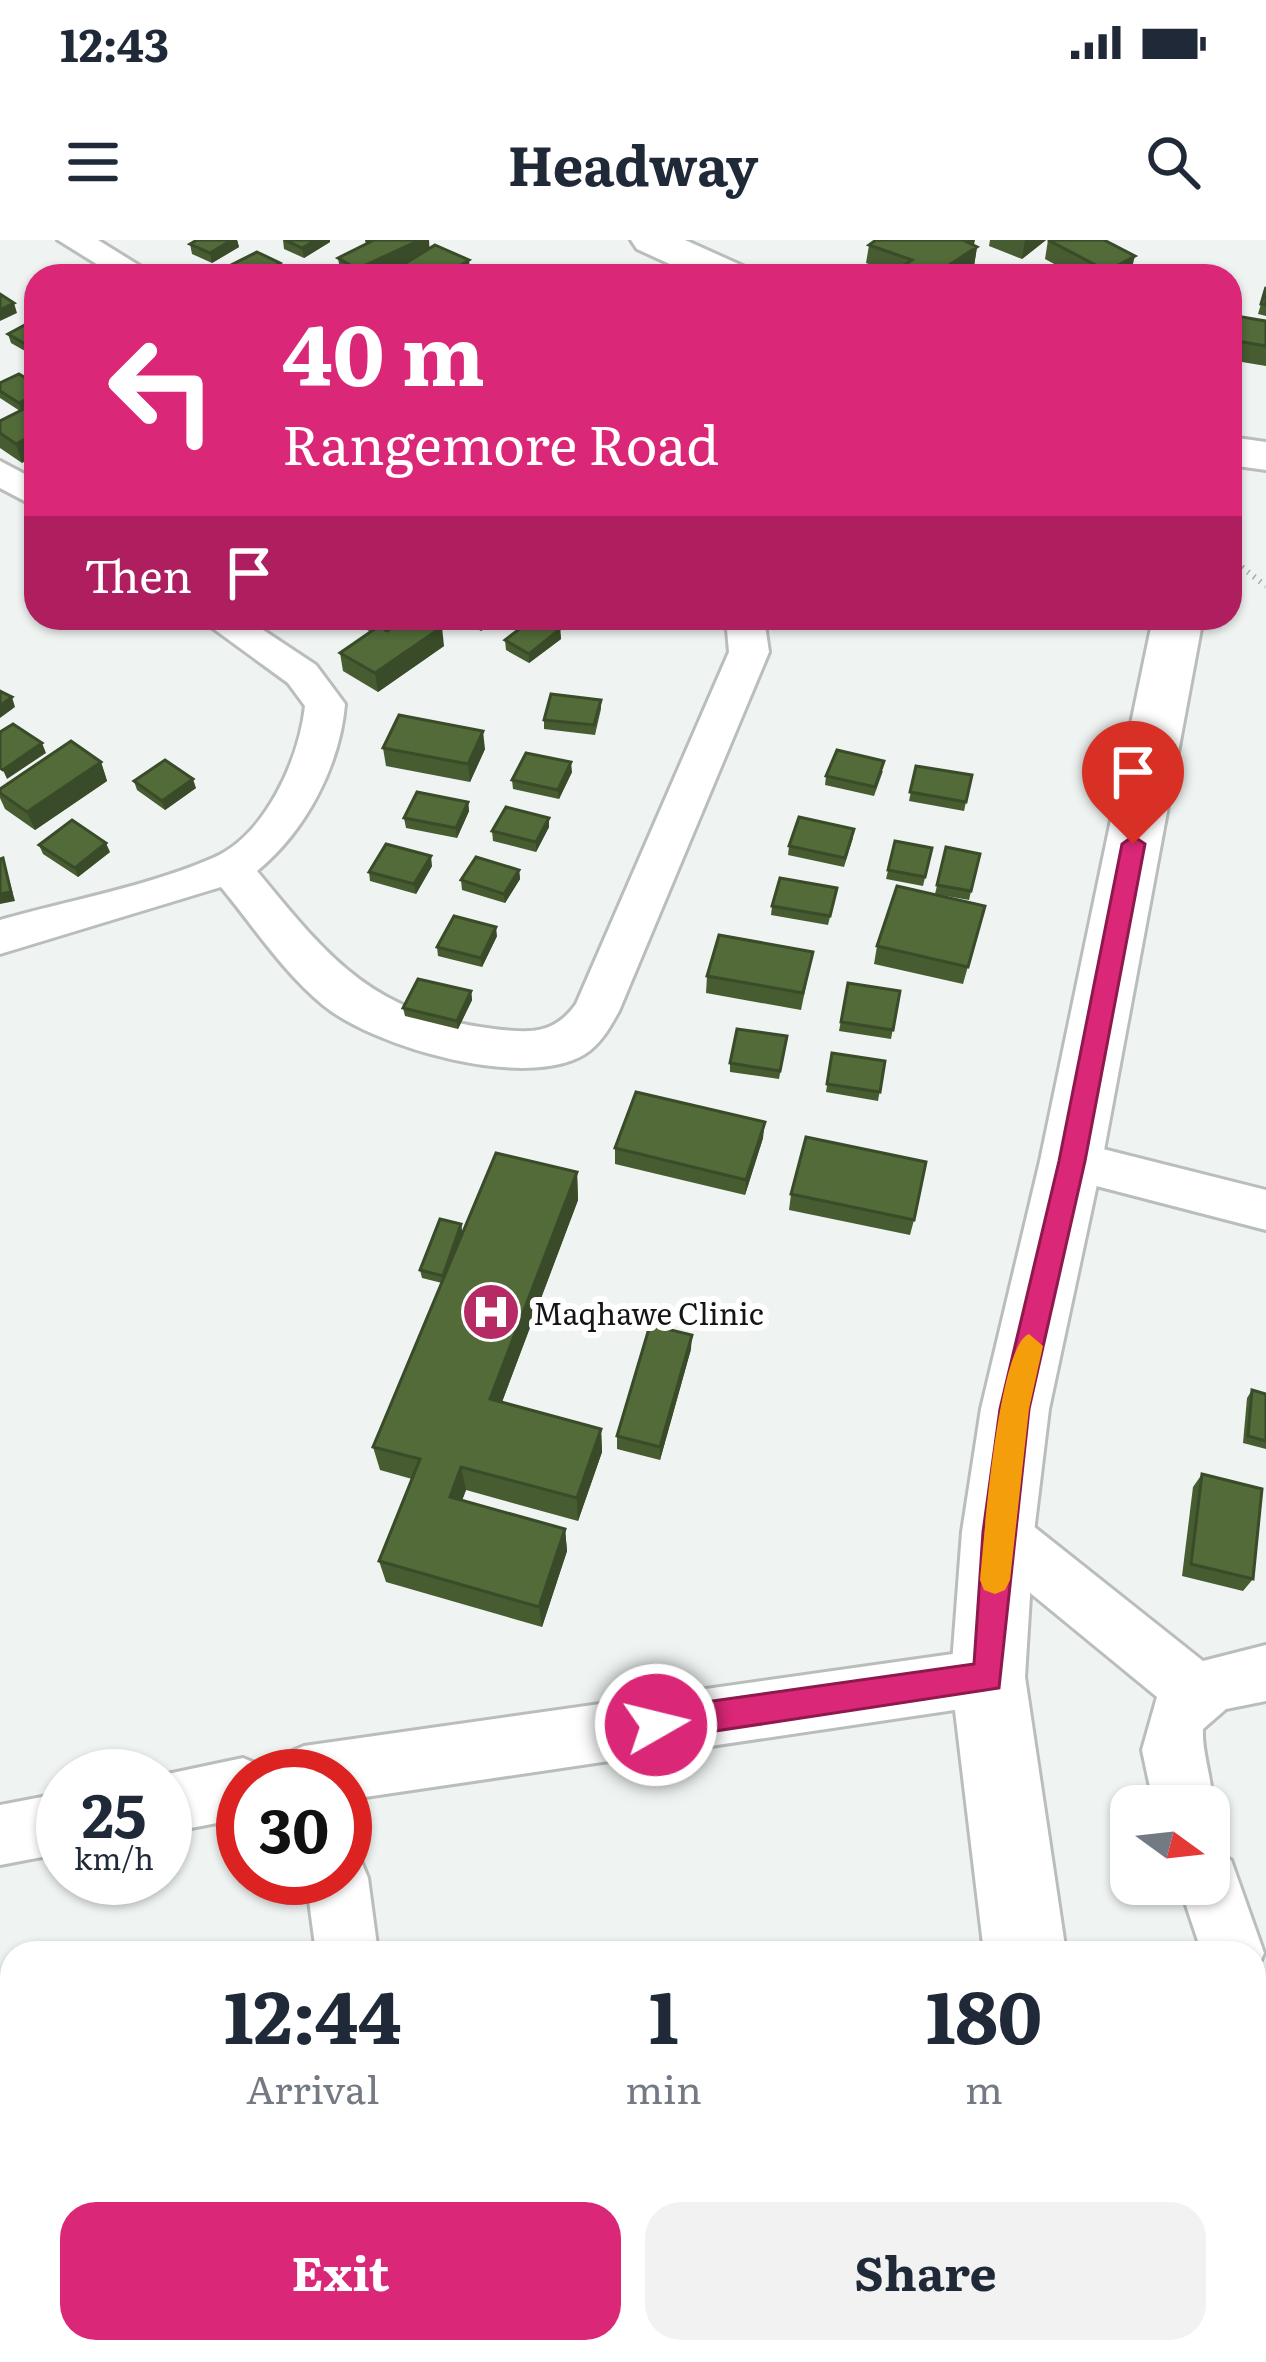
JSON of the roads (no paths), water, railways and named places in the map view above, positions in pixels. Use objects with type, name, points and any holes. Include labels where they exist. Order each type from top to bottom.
[{"type":"street","points":[[74,240],[118,264]]},
{"type":"street","points":[[651,240],[704,264]]},
{"type":"street","points":[[0,937],[230,868],[270,836],[318,746],[326,704],[302,674],[236,630]]},
{"type":"street","points":[[230,868],[326,979],[358,1006],[444,1037],[538,1050],[560,1046],[582,1032],[596,1011],[748,652],[746,630]]},
{"type":"street","points":[[1022,1941],[988,1677],[998,1532],[1015,1409],[1072,1161],[1176,630]]},
{"type":"street","points":[[1072,1161],[1266,1210]]},
{"type":"street","points":[[998,1532],[1195,1691]]},
{"type":"street","points":[[1180,1785],[1171,1738],[1195,1691],[1218,1679],[1266,1673]]},
{"type":"street","points":[[372,1767],[988,1677]]},
{"type":"street","points":[[0,1835],[36,1828]]},
{"type":"street","points":[[341,1905],[346,1941]]},
{"type":"street","points":[[1217,1905],[1229,1941]]},
{"type":"place","name":"Maqhawe Clinic","points":[[491,1312]]}]
